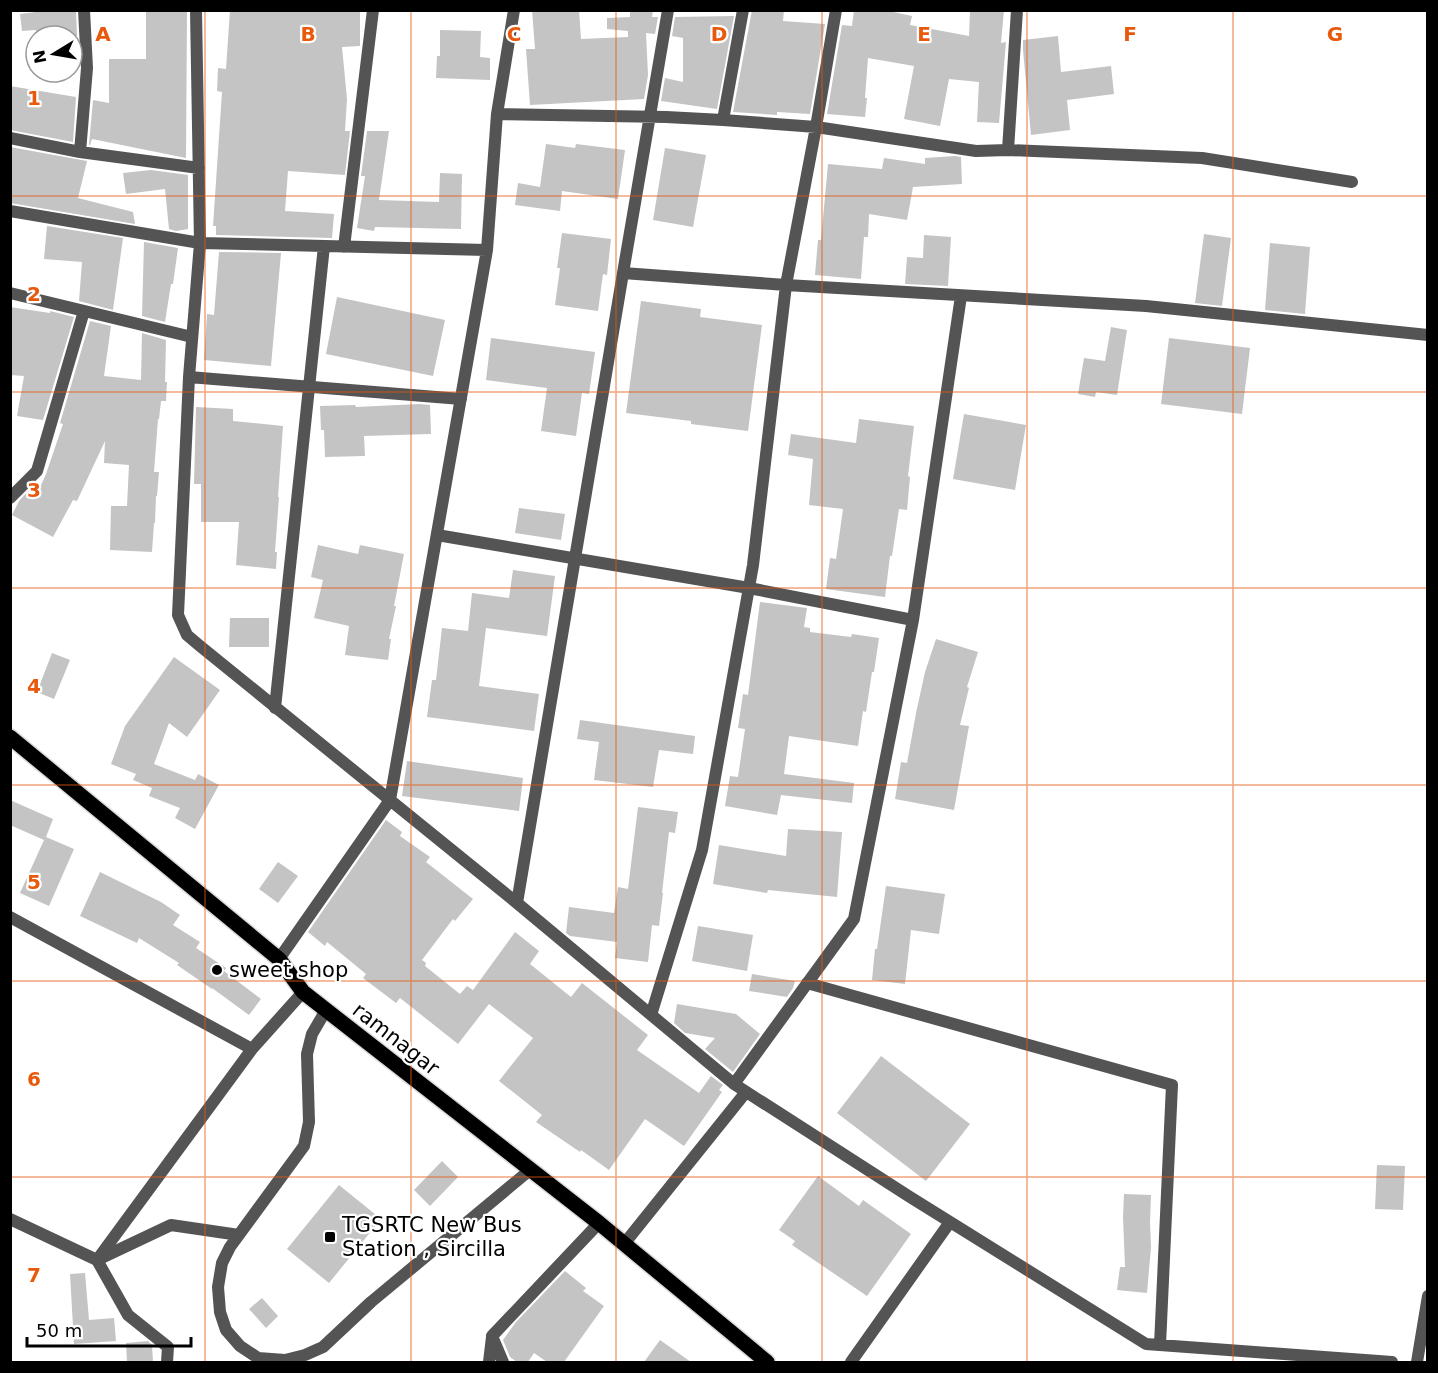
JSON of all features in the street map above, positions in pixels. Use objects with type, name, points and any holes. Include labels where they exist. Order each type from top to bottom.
[{"type":"main road","name":"ramnagar","points":[[10,737],[279,959],[303,992],[599,1224],[767,1362]]},
{"type":"street","points":[[80,152],[87,68],[84,10]]},
{"type":"street","points":[[196,10],[200,243],[189,377],[178,615],[187,635],[517,903],[734,1084],[1146,1344],[1392,1362]]},
{"type":"street","points":[[344,247],[373,10]]},
{"type":"street","points":[[279,959],[390,800],[487,250],[497,114],[514,10]]},
{"type":"street","points":[[517,903],[668,10]]},
{"type":"street","points":[[723,120],[743,10]]},
{"type":"street","points":[[651,1015],[702,850],[753,566],[786,285],[836,10]]},
{"type":"street","points":[[1008,150],[1017,10]]},
{"type":"street","points":[[497,114],[650,116],[816,127],[976,151],[1008,150],[1202,158],[1352,182]]},
{"type":"street","points":[[10,138],[80,152],[198,168]]},
{"type":"street","points":[[10,210],[200,243],[487,250]]},
{"type":"street","points":[[275,708],[324,246]]},
{"type":"street","points":[[623,273],[1146,306],[1428,335]]},
{"type":"street","points":[[10,293],[192,337]]},
{"type":"street","points":[[734,1084],[854,919],[913,620],[961,296]]},
{"type":"street","points":[[10,498],[37,471],[84,311]]},
{"type":"street","points":[[189,377],[460,399]]},
{"type":"street","points":[[437,535],[749,588],[913,620]]},
{"type":"street","points":[[10,917],[252,1049]]},
{"type":"street","points":[[807,983],[1172,1085],[1160,1345]]},
{"type":"street","points":[[98,1260],[252,1049],[303,992]]},
{"type":"street","points":[[326,1010],[312,1034],[308,1054],[309,1122],[304,1146],[230,1247],[222,1263],[218,1287],[220,1312],[226,1330],[240,1346],[258,1358],[285,1360],[305,1355],[322,1347],[371,1302],[530,1170]]},
{"type":"street","points":[[624,1244],[746,1092]]},
{"type":"street","points":[[10,1219],[98,1260],[128,1315],[168,1347],[167,1362]]},
{"type":"street","points":[[850,1362],[950,1222]]},
{"type":"street","points":[[489,1362],[492,1336],[599,1224]]},
{"type":"street","points":[[98,1260],[171,1225],[239,1235]]},
{"type":"street","points":[[1417,1362],[1428,1296]]},
{"type":"street","points":[[492,1336],[502,1362]]},
{"type":"building","points":[[76,10],[77,24],[24,24],[24,31],[22,31],[20,14]]},
{"type":"building","points":[[230,10],[360,10],[360,46],[342,47],[347,99],[345,131],[350,131],[345,175],[288,171],[285,211],[334,214],[332,238],[216,235],[216,226],[213,226],[222,92],[217,91],[218,68],[226,69]]},
{"type":"building","points":[[532,10],[579,10],[581,39],[628,37],[628,31],[607,29],[607,18],[630,17],[630,10],[653,10],[652,17],[658,17],[655,34],[646,33],[648,75],[644,99],[530,105],[526,49],[535,49]]},
{"type":"building","points":[[752,10],[784,10],[783,21],[825,24],[810,114],[777,112],[777,115],[733,112]]},
{"type":"building","points":[[854,10],[884,10],[912,16],[910,25],[969,36],[970,10],[1004,10],[1001,43],[1006,42],[999,123],[977,122],[979,82],[949,79],[940,126],[904,119],[914,66],[868,58],[865,117],[827,114],[842,25],[852,26]]},
{"type":"building","points":[[146,11],[187,12],[186,158],[92,139],[89,145],[93,100],[109,103],[109,59],[146,59]]},
{"type":"building","points":[[734,16],[717,109],[661,101],[665,78],[683,82],[683,38],[672,36],[675,17]]},
{"type":"building","points":[[440,30],[481,31],[480,57],[490,58],[490,80],[436,78],[437,56],[440,56]]},
{"type":"building","points":[[1058,36],[1061,72],[1111,66],[1114,94],[1067,100],[1070,130],[1031,135],[1023,40]]},
{"type":"building","points":[[10,86],[76,97],[73,142],[10,130]]},
{"type":"building","points":[[367,131],[389,131],[379,200],[439,202],[440,173],[462,174],[461,229],[375,227],[374,231],[357,228],[365,176],[361,176]]},
{"type":"building","points":[[546,144],[575,148],[576,144],[625,150],[618,199],[562,191],[560,211],[515,205],[518,183],[540,187]]},
{"type":"building","points":[[10,147],[87,161],[78,198],[133,212],[135,224],[10,203]]},
{"type":"building","points":[[665,148],[706,155],[693,227],[653,220]]},
{"type":"building","points":[[961,157],[962,184],[913,187],[907,220],[869,214],[868,237],[864,237],[861,279],[815,275],[818,240],[821,240],[828,164],[882,169],[884,158],[925,164],[925,158]]},
{"type":"building","points":[[151,170],[188,175],[188,229],[176,231],[169,229],[165,189],[126,194],[123,173]]},
{"type":"building","points":[[47,226],[123,238],[113,310],[79,301],[82,262],[44,259]]},
{"type":"building","points":[[562,233],[611,239],[607,275],[603,274],[598,311],[555,305]]},
{"type":"building","points":[[1204,234],[1231,238],[1222,306],[1195,303]]},
{"type":"building","points":[[924,235],[951,237],[948,286],[905,284],[907,257],[923,258]]},
{"type":"building","points":[[144,242],[178,248],[165,322],[142,316]]},
{"type":"building","points":[[1270,243],[1310,247],[1305,314],[1265,310]]},
{"type":"building","points":[[219,252],[281,253],[271,366],[204,360],[207,314],[214,315]]},
{"type":"building","points":[[337,297],[445,320],[433,376],[326,354]]},
{"type":"building","points":[[641,301],[701,309],[700,317],[762,325],[748,431],[626,413]]},
{"type":"building","points":[[10,307],[50,313],[50,311],[74,317],[43,420],[17,416],[24,376],[10,375]]},
{"type":"building","points":[[90,321],[111,326],[104,376],[141,380],[142,333],[166,340],[166,401],[161,401],[158,419],[154,472],[159,472],[152,552],[110,550],[111,506],[127,506],[129,465],[104,463],[105,441],[77,501],[73,500],[53,537],[12,515],[19,501],[31,488],[38,492],[46,474],[63,424],[60,423]]},
{"type":"building","points":[[1111,327],[1127,330],[1117,395],[1096,392],[1095,397],[1078,394],[1084,358],[1105,361]]},
{"type":"building","points":[[491,338],[595,352],[589,394],[582,393],[576,436],[541,431],[547,388],[486,380]]},
{"type":"building","points":[[1169,338],[1250,348],[1242,414],[1161,404]]},
{"type":"building","points":[[430,405],[431,434],[364,436],[365,456],[325,457],[320,406]]},
{"type":"building","points":[[196,407],[233,409],[233,421],[283,426],[275,552],[277,552],[276,569],[236,565],[239,522],[201,522],[201,484],[194,484]]},
{"type":"building","points":[[964,414],[1026,425],[1015,490],[953,479]]},
{"type":"building","points":[[859,419],[914,426],[908,476],[910,477],[907,510],[899,509],[885,597],[826,589],[830,558],[836,559],[843,509],[809,505],[813,459],[788,455],[791,434],[856,443]]},
{"type":"building","points":[[519,508],[565,514],[561,540],[515,533]]},
{"type":"building","points":[[318,545],[358,554],[360,545],[404,554],[389,639],[391,639],[388,660],[345,655],[349,626],[314,618],[323,580],[311,577]]},
{"type":"building","points":[[513,570],[555,576],[547,636],[486,628],[479,686],[539,694],[534,731],[427,717],[432,680],[436,680],[442,628],[468,631],[472,593],[509,598]]},
{"type":"building","points":[[760,602],[807,608],[804,627],[810,628],[810,632],[879,638],[858,746],[789,736],[784,774],[854,783],[852,803],[781,795],[777,815],[725,806],[730,776],[738,777],[745,729],[738,728],[743,694],[748,695]]},
{"type":"building","points":[[230,618],[269,618],[269,647],[229,647]]},
{"type":"building","points":[[936,639],[978,652],[967,687],[969,688],[960,725],[969,726],[954,810],[895,799],[901,762],[907,763],[925,672]]},
{"type":"building","points":[[52,653],[70,660],[54,699],[37,692]]},
{"type":"building","points":[[174,657],[220,690],[187,737],[169,723],[154,764],[195,780],[198,774],[219,785],[195,829],[175,818],[180,808],[149,796],[152,788],[133,780],[136,774],[111,764],[125,726]]},
{"type":"building","points":[[580,720],[695,736],[693,754],[659,750],[653,787],[594,780],[599,742],[577,739]]},
{"type":"building","points":[[407,761],[523,778],[519,811],[402,796]]},
{"type":"building","points":[[10,800],[53,819],[46,837],[74,849],[49,906],[20,893],[44,840],[10,825]]},
{"type":"building","points":[[638,807],[678,812],[675,833],[669,832],[659,926],[652,925],[648,962],[615,958],[617,942],[570,936],[566,933],[569,907],[614,913],[618,887],[628,889]]},
{"type":"building","points":[[386,820],[402,832],[400,836],[430,857],[426,862],[473,899],[455,921],[453,919],[422,960],[426,963],[425,966],[460,994],[467,986],[473,990],[515,932],[539,951],[530,964],[571,997],[582,983],[648,1035],[637,1050],[699,1093],[711,1076],[723,1085],[719,1090],[722,1092],[684,1146],[645,1119],[609,1170],[536,1122],[542,1115],[499,1081],[533,1038],[489,1004],[458,1044],[400,998],[396,1003],[363,978],[366,974],[327,942],[325,946],[308,932]]},
{"type":"building","points":[[788,829],[842,832],[837,897],[768,890],[767,893],[713,884],[719,845],[786,856]]},
{"type":"building","points":[[278,862],[298,876],[278,903],[259,889]]},
{"type":"building","points":[[100,872],[161,902],[180,915],[173,925],[200,942],[196,948],[226,968],[224,971],[261,999],[249,1015],[177,965],[179,963],[139,938],[137,943],[80,916]]},
{"type":"building","points":[[886,886],[945,894],[939,934],[911,930],[905,984],[872,980]]},
{"type":"building","points":[[698,926],[753,935],[747,971],[692,961]]},
{"type":"building","points":[[752,974],[795,981],[787,997],[749,991]]},
{"type":"building","points":[[677,1004],[736,1014],[760,1034],[733,1072],[705,1049],[715,1038],[685,1033],[674,1023]]},
{"type":"building","points":[[881,1056],[970,1124],[926,1181],[837,1113]]},
{"type":"building","points":[[442,1161],[458,1177],[430,1206],[414,1190]]},
{"type":"building","points":[[1377,1165],[1405,1166],[1403,1210],[1375,1209]]},
{"type":"building","points":[[818,1176],[859,1206],[863,1200],[911,1234],[867,1296],[792,1245],[795,1241],[779,1230]]},
{"type":"building","points":[[339,1185],[381,1219],[329,1283],[287,1249]]},
{"type":"building","points":[[1124,1194],[1151,1195],[1151,1247],[1147,1293],[1117,1290],[1120,1267],[1125,1267]]},
{"type":"building","points":[[565,1271],[586,1288],[583,1291],[604,1306],[564,1362],[547,1362],[534,1353],[528,1362],[517,1362],[510,1357],[503,1340],[516,1322]]},
{"type":"building","points":[[85,1273],[89,1320],[114,1318],[116,1341],[74,1344],[70,1274]]},
{"type":"building","points":[[262,1298],[278,1316],[266,1328],[249,1309]]},
{"type":"building","points":[[660,1340],[691,1362],[644,1362]]},
{"type":"building","points":[[148,1341],[152,1345],[153,1362],[127,1362],[126,1343]]},
{"type":"place","name":"sweet shop","points":[[217,970]]},
{"type":"place","name":"TGSRTC New Bus Station , Sircilla","points":[[330,1237]]}]
